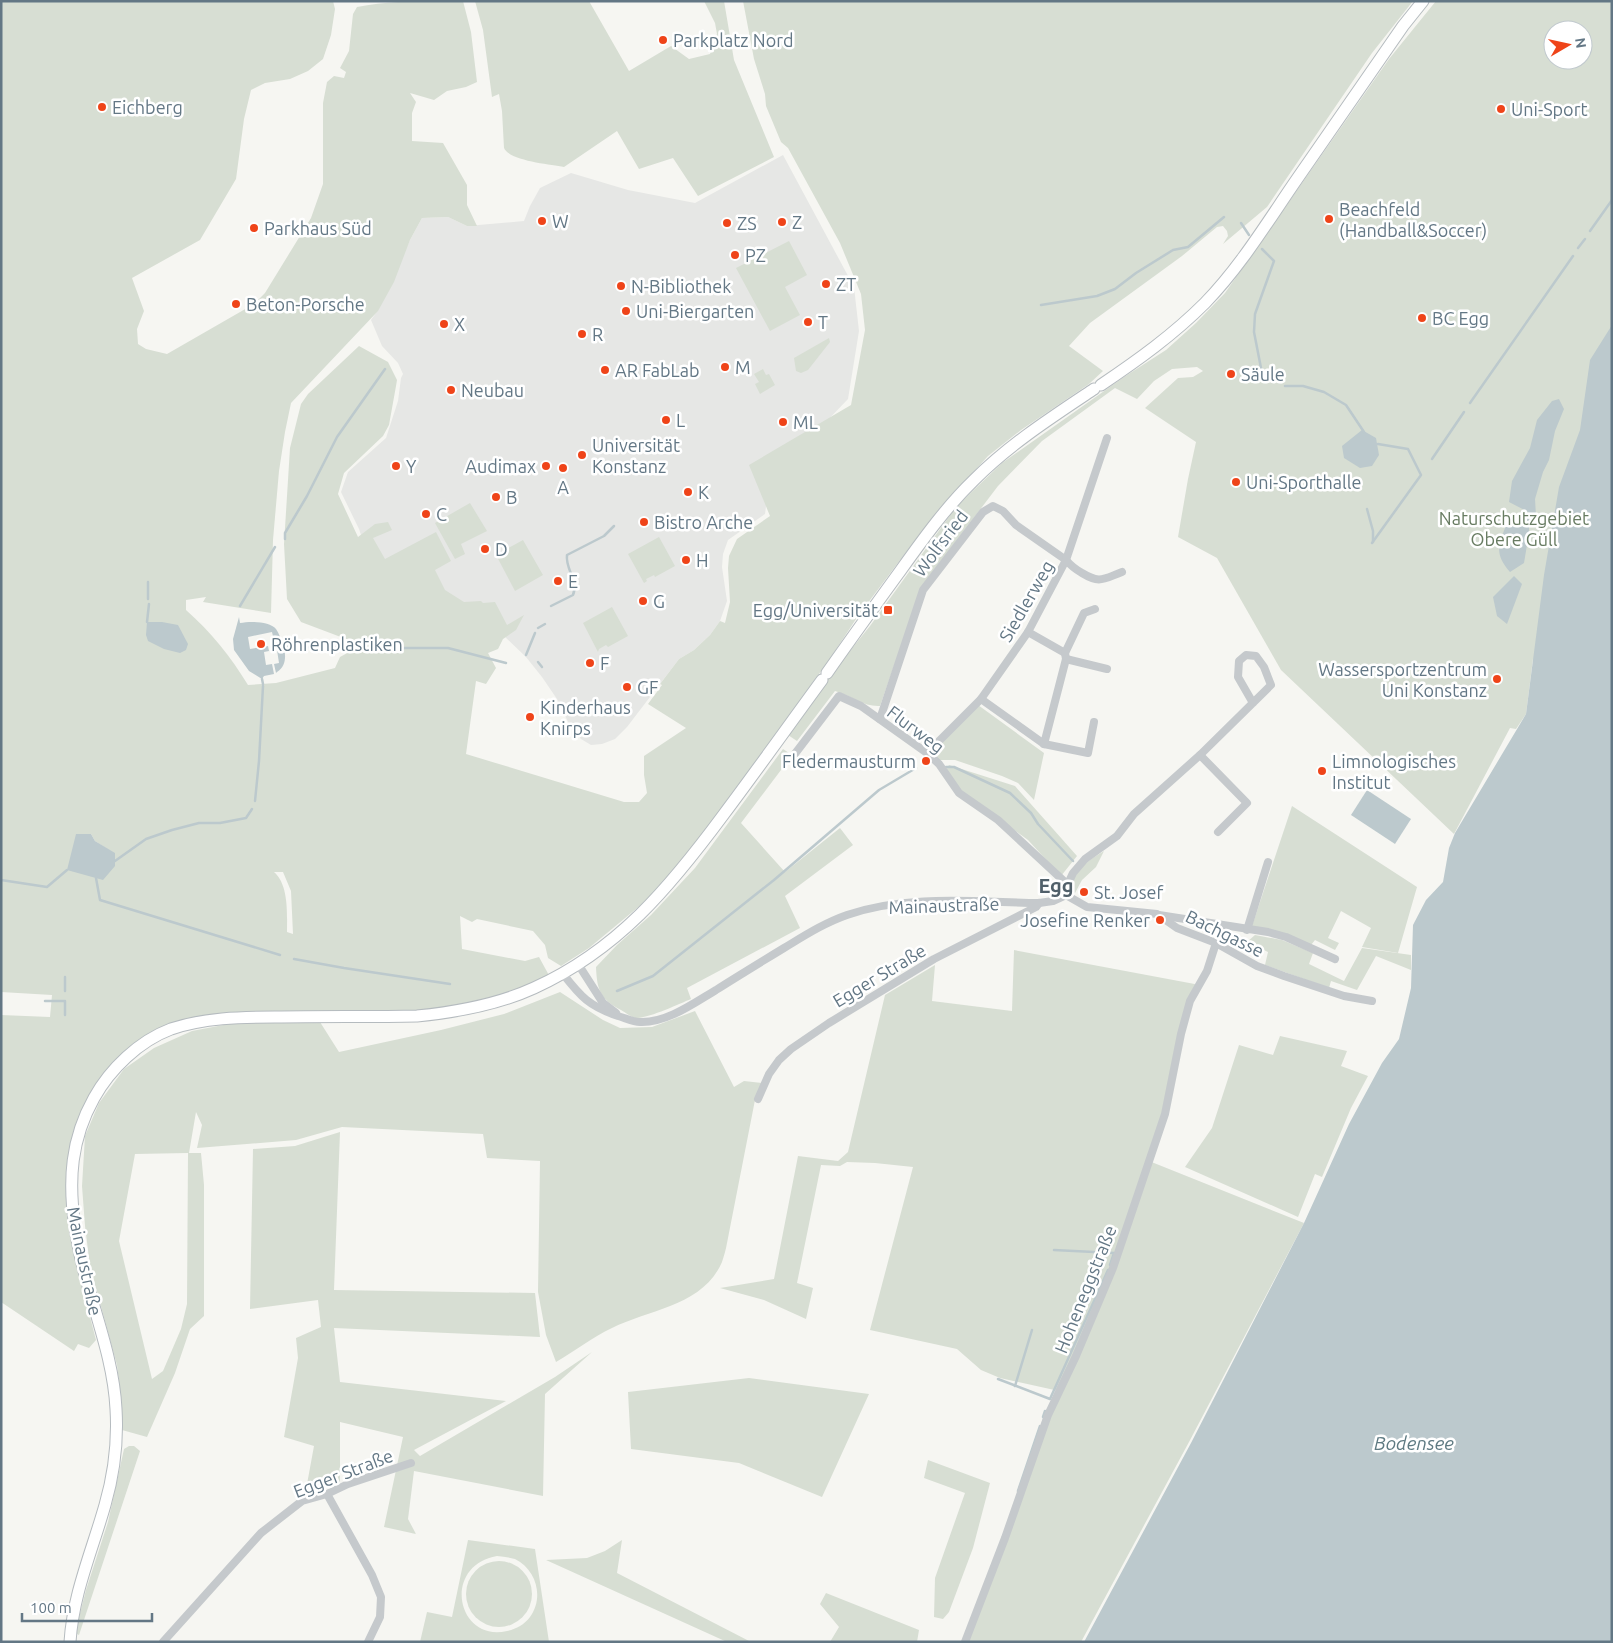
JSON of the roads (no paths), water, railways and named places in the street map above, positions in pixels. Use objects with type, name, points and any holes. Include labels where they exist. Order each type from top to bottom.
[{"type":"main road","points":[[562,974],[627,927],[672,882],[732,804],[921,543],[973,480],[1000,455],[1032,430],[1140,359],[1170,336],[1206,302],[1247,252],[1402,26],[1423,1]]},
{"type":"main road","name":"Mainaustraße","points":[[70,1642],[77,1593],[106,1504],[115,1453],[116,1408],[111,1371],[81,1259],[75,1228],[72,1195],[75,1142],[83,1117],[101,1085],[123,1060],[145,1042],[170,1030],[206,1021],[239,1017],[417,1016],[446,1013],[510,997],[562,974]]},
{"type":"street","name":"Siedlerweg","points":[[926,753],[980,699],[1028,632],[1066,560],[1107,438]]},
{"type":"street","name":"Wolfsried","points":[[880,719],[923,590],[983,512],[993,506],[1003,511],[1016,525],[1066,560]]},
{"type":"street","points":[[1066,560],[1071,566],[1097,580],[1122,572]]},
{"type":"street","points":[[1044,744],[1065,656],[1084,613],[1095,609]]},
{"type":"street","points":[[1028,632],[1065,656],[1107,668]]},
{"type":"street","points":[[1066,895],[1067,884],[1085,858],[1117,836],[1134,814],[1200,755],[1272,685],[1264,667],[1256,656],[1246,655],[1239,661],[1238,677],[1253,703]]},
{"type":"street","name":"Flurweg","points":[[794,755],[839,696],[862,706],[939,764],[959,793],[998,820],[1067,884]]},
{"type":"street","points":[[980,699],[1044,744],[1088,753],[1094,722]]},
{"type":"street","points":[[1200,755],[1247,803],[1218,832]]},
{"type":"street","points":[[1247,930],[1268,862]]},
{"type":"street","name":"Mainaustraße","points":[[562,974],[588,1003],[639,1022],[661,1019],[695,1003],[806,935],[849,914],[896,904],[946,901],[1039,903],[1053,901],[1066,895]]},
{"type":"street","name":"Bachgasse","points":[[1066,895],[1087,906],[1157,914],[1177,928],[1216,943],[1257,966],[1344,996],[1372,1001]]},
{"type":"street","name":"Egger Straße","points":[[758,1099],[768,1074],[791,1049],[829,1023],[934,959],[1036,907],[1039,903]]},
{"type":"street","points":[[1157,914],[1268,932],[1286,937],[1334,959]]},
{"type":"street","name":"Hoheneggstraße","points":[[965,1642],[1005,1538],[1048,1415],[1076,1356],[1112,1268],[1165,1114],[1181,1034],[1190,1002],[1207,971],[1216,943]]},
{"type":"street","name":"Mainaustraße","points":[[578,964],[592,989],[603,1003],[622,1017]]},
{"type":"street","name":"Egger Straße","points":[[163,1642],[261,1533],[302,1502],[411,1463]]},
{"type":"street","points":[[327,1494],[372,1575],[381,1597],[380,1617],[368,1642]]},
{"type":"water","name":"Bodensee","points":[[1612,325],[1612,1642],[1084,1642],[1191,1443],[1304,1223],[1349,1124],[1382,1063],[1399,1039],[1411,988],[1413,925],[1426,900],[1443,882],[1449,848],[1455,833],[1526,714],[1544,575],[1559,487],[1580,430],[1590,360]]},
{"type":"water","points":[[1559,399],[1564,409],[1555,431],[1549,460],[1543,472],[1535,499],[1536,516],[1509,502],[1512,481],[1530,448],[1537,420],[1552,401]]},
{"type":"water","points":[[1362,430],[1376,438],[1379,455],[1372,466],[1360,468],[1344,458],[1342,446]]},
{"type":"water","points":[[1519,513],[1529,516],[1529,533],[1524,563],[1510,572],[1504,565],[1499,547],[1508,520]]},
{"type":"water","points":[[1514,576],[1522,584],[1507,624],[1497,616],[1493,597]]},
{"type":"water","points":[[239,617],[240,623],[265,623],[273,626],[277,631],[283,644],[285,644],[285,658],[284,664],[276,673],[274,664],[279,663],[277,650],[271,651],[270,646],[275,645],[272,632],[248,637],[250,649],[268,646],[269,651],[264,652],[266,665],[272,664],[274,674],[264,676],[262,679],[249,671],[234,650],[233,639]]},
{"type":"water","points":[[147,622],[178,625],[188,644],[186,650],[180,653],[164,649],[148,641],[146,635]]},
{"type":"water","points":[[1367,790],[1411,819],[1395,844],[1351,815]]},
{"type":"water","points":[[76,834],[91,834],[95,841],[115,853],[115,866],[103,880],[67,870]]},
{"type":"waterway","points":[[1590,231],[1612,200]]},
{"type":"waterway","points":[[1041,305],[1097,296],[1115,289],[1136,273],[1173,250],[1188,247],[1224,217]]},
{"type":"waterway","points":[[1241,223],[1249,235]]},
{"type":"waterway","points":[[1578,248],[1585,239]]},
{"type":"waterway","points":[[1261,368],[1254,332],[1255,314],[1274,261],[1262,249]]},
{"type":"waterway","points":[[1470,403],[1573,256]]},
{"type":"waterway","points":[[285,539],[285,533],[307,496],[337,437],[385,369]]},
{"type":"waterway","points":[[1285,386],[1303,386],[1324,392],[1346,405],[1364,432]]},
{"type":"waterway","points":[[1432,459],[1464,412]]},
{"type":"waterway","points":[[1372,543],[1421,475],[1408,449],[1378,444]]},
{"type":"waterway","points":[[1367,509],[1373,531],[1373,542]]},
{"type":"waterway","points":[[551,606],[573,595],[574,585],[567,555],[604,536],[614,526]]},
{"type":"waterway","points":[[240,606],[275,547]]},
{"type":"waterway","points":[[148,582],[148,599]]},
{"type":"waterway","points":[[147,622],[149,604]]},
{"type":"waterway","points":[[538,628],[545,624]]},
{"type":"waterway","points":[[526,655],[535,633]]},
{"type":"waterway","points":[[285,645],[289,649]]},
{"type":"waterway","points":[[295,649],[323,645],[343,648]]},
{"type":"waterway","points":[[355,651],[378,648],[448,648],[506,663]]},
{"type":"waterway","points":[[538,662],[542,667]]},
{"type":"waterway","points":[[262,679],[263,684]]},
{"type":"waterway","points":[[255,801],[263,686]]},
{"type":"waterway","points":[[946,767],[954,767],[1010,793],[1031,813],[1038,824],[1073,861]]},
{"type":"waterway","points":[[617,991],[653,976],[774,880],[879,790],[916,768]]},
{"type":"waterway","points":[[115,861],[146,839],[199,823],[220,823],[246,818],[252,809]]},
{"type":"waterway","points":[[1,880],[47,887],[67,870]]},
{"type":"waterway","points":[[96,878],[100,900],[280,955]]},
{"type":"waterway","points":[[294,959],[450,984]]},
{"type":"waterway","points":[[65,977],[65,991]]},
{"type":"waterway","points":[[45,1001],[65,1001],[65,1015]]},
{"type":"waterway","points":[[1054,1250],[1114,1253],[1110,1265]]},
{"type":"waterway","points":[[998,1379],[1050,1399],[1108,1270]]},
{"type":"waterway","points":[[1015,1386],[1032,1330]]},
{"type":"waterway","points":[[1043,1417],[1045,1411]]},
{"type":"waterway","points":[[1018,1491],[1040,1426]]},
{"type":"place","name":"Parkplatz Nord","points":[[663,40]]},
{"type":"place","name":"Eichberg","points":[[102,107]]},
{"type":"place","name":"Uni-Sport","points":[[1501,109]]},
{"type":"place","name":"Beachfeld (Handball&Soccer)","points":[[1329,219]]},
{"type":"place","name":"W","points":[[542,221]]},
{"type":"place","name":"Z","points":[[782,222]]},
{"type":"place","name":"ZS","points":[[727,223]]},
{"type":"place","name":"Parkhaus Süd","points":[[254,228]]},
{"type":"place","name":"PZ","points":[[735,255]]},
{"type":"place","name":"ZT","points":[[826,284]]},
{"type":"place","name":"N-Bibliothek","points":[[621,286]]},
{"type":"place","name":"Beton-Porsche","points":[[236,304]]},
{"type":"place","name":"Uni-Biergarten","points":[[626,311]]},
{"type":"place","name":"BC Egg","points":[[1422,318]]},
{"type":"place","name":"T","points":[[808,322]]},
{"type":"place","name":"X","points":[[444,324]]},
{"type":"place","name":"R","points":[[582,334]]},
{"type":"place","name":"M","points":[[725,367]]},
{"type":"place","name":"AR FabLab","points":[[605,370]]},
{"type":"place","name":"Säule","points":[[1231,374]]},
{"type":"place","name":"Neubau","points":[[451,390]]},
{"type":"place","name":"L","points":[[666,420]]},
{"type":"place","name":"ML","points":[[783,422]]},
{"type":"place","name":"Universität Konstanz","points":[[582,455]]},
{"type":"place","name":"Y","points":[[396,466]]},
{"type":"place","name":"Audimax","points":[[546,466]]},
{"type":"place","name":"A","points":[[563,468]]},
{"type":"place","name":"Uni-Sporthalle","points":[[1236,482]]},
{"type":"place","name":"K","points":[[688,492]]},
{"type":"place","name":"B","points":[[496,497]]},
{"type":"place","name":"C","points":[[426,514]]},
{"type":"place","name":"Bistro Arche","points":[[644,522]]},
{"type":"place","name":"D","points":[[485,549]]},
{"type":"place","name":"H","points":[[686,560]]},
{"type":"place","name":"E","points":[[558,581]]},
{"type":"place","name":"G","points":[[643,601]]},
{"type":"place","name":"Egg/Universität","points":[[888,610]]},
{"type":"place","name":"Röhrenplastiken","points":[[261,644]]},
{"type":"place","name":"F","points":[[590,663]]},
{"type":"place","name":"Wassersportzentrum Uni Konstanz","points":[[1497,679]]},
{"type":"place","name":"GF","points":[[627,687]]},
{"type":"place","name":"Kinderhaus Knirps","points":[[530,717]]},
{"type":"place","name":"Fledermausturm","points":[[926,761]]},
{"type":"place","name":"Limnologisches Institut","points":[[1322,771]]},
{"type":"place","name":"St. Josef","points":[[1084,892]]},
{"type":"place","name":"Josefine Renker","points":[[1160,920]]},
{"type":"district","name":"Egg","points":[[1056,885]]},
{"type":"park label","name":"Naturschutzgebiet Obere Güll","points":[[1514,528]]}]
